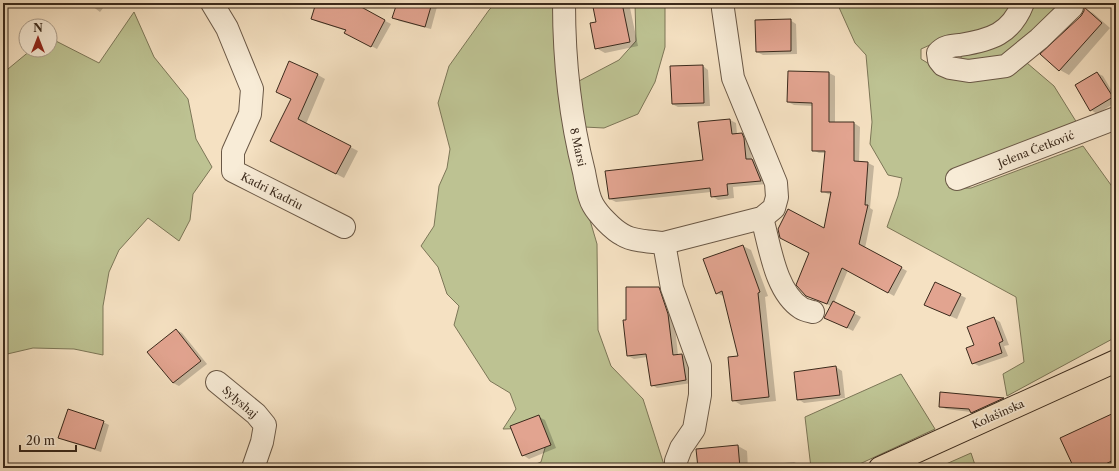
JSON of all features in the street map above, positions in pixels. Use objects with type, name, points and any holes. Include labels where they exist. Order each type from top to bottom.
[{"type":"main road","name":"Kolašinska","points":[[880,468],[1116,361]]},
{"type":"street","name":"Kadri Kadriu","points":[[212,3],[227,28],[252,90],[250,114],[233,152],[233,171],[344,227]]},
{"type":"street","name":"8 Marsi","points":[[564,3],[564,47],[569,100],[577,146],[592,204],[605,220],[623,236],[645,241],[664,243],[762,218]]},
{"type":"street","points":[[1023,3],[1018,15],[1002,33],[982,42],[944,48],[938,53],[939,60],[943,65],[950,68],[969,71],[1006,66],[1039,39],[1072,7]]},
{"type":"street","points":[[723,9],[733,78],[776,183],[774,208],[762,218],[778,277],[786,293],[802,308],[813,312]]},
{"type":"street","name":"Jelena Ćetković","points":[[957,179],[1116,118]]},
{"type":"street","points":[[664,243],[672,288],[700,366],[700,395],[694,429],[681,448],[676,461],[676,468]]},
{"type":"street","name":"Sylyshaj","points":[[217,382],[256,414],[265,425],[262,442],[253,468]]},
{"type":"green space","points":[[496,3],[558,3],[584,200],[597,244],[598,330],[611,366],[643,399],[665,468],[526,468],[541,462],[547,441],[535,428],[503,429],[516,409],[510,393],[490,381],[454,325],[459,306],[447,294],[438,267],[421,246],[434,226],[439,186],[447,168],[450,149],[438,103],[449,66],[489,10]]},
{"type":"green space","points":[[635,3],[665,3],[665,47],[655,82],[638,114],[604,128],[584,127],[579,81],[619,60],[636,41]]},
{"type":"green space","points":[[837,3],[1014,3],[995,27],[939,41],[921,49],[921,59],[946,74],[1010,75],[1027,63],[1054,86],[1077,123],[947,176],[949,188],[971,188],[1083,146],[1116,192],[1116,337],[1007,396],[1003,374],[1024,362],[1016,297],[887,227],[898,196],[902,178],[888,175],[870,144],[872,122],[866,55],[855,43]]},
{"type":"green space","points":[[1034,3],[1063,3],[1010,54],[978,64],[961,60],[961,54],[1030,12]]},
{"type":"green space","points":[[134,12],[154,57],[188,99],[196,139],[212,167],[193,194],[190,220],[179,241],[148,218],[119,250],[109,272],[103,306],[103,355],[74,349],[33,348],[3,355],[3,69],[8,69],[21,58],[58,58],[58,42],[99,63]]},
{"type":"green space","points":[[901,374],[935,429],[851,468],[811,468],[805,417]]},
{"type":"green space","points":[[971,453],[976,468],[937,468]]},
{"type":"building","points":[[316,3],[354,3],[385,20],[371,47],[344,33],[346,30],[311,19]]},
{"type":"building","points":[[397,3],[432,3],[425,27],[392,18]]},
{"type":"building","points":[[601,3],[622,3],[630,42],[595,49],[590,23],[596,22],[593,7],[602,6]]},
{"type":"building","points":[[1084,7],[1102,23],[1059,71],[1040,54],[1081,16],[1084,11]]},
{"type":"building","points":[[791,19],[791,51],[756,52],[755,20]]},
{"type":"building","points":[[289,61],[318,74],[298,119],[351,146],[336,174],[270,141],[291,99],[276,92]]},
{"type":"building","points":[[703,65],[704,103],[672,104],[670,66]]},
{"type":"building","points":[[788,71],[829,72],[829,122],[854,122],[854,161],[868,162],[865,205],[868,205],[859,244],[902,267],[888,293],[842,268],[827,304],[806,296],[796,285],[809,253],[780,238],[778,229],[788,209],[824,228],[831,192],[821,192],[825,151],[812,151],[812,103],[787,102]]},
{"type":"building","points":[[1097,72],[1113,97],[1090,111],[1075,85]]},
{"type":"building","points":[[730,119],[732,134],[742,133],[744,138],[746,159],[752,159],[761,181],[727,184],[728,195],[711,197],[710,188],[609,199],[605,171],[703,160],[698,122]]},
{"type":"building","points":[[743,245],[760,292],[758,293],[769,397],[732,401],[728,357],[738,356],[722,291],[716,294],[703,259]]},
{"type":"building","points":[[935,282],[961,294],[950,316],[924,305]]},
{"type":"building","points":[[626,287],[659,287],[668,314],[673,355],[682,354],[686,380],[651,386],[646,354],[627,356],[623,320],[626,320]]},
{"type":"building","points":[[833,301],[855,312],[847,328],[824,318]]},
{"type":"building","points":[[994,317],[1003,341],[999,343],[1002,353],[972,364],[966,348],[974,345],[967,327]]},
{"type":"building","points":[[176,329],[201,361],[173,383],[147,352]]},
{"type":"building","points":[[836,366],[840,395],[797,400],[794,372]]},
{"type":"building","points":[[940,392],[1004,398],[971,413],[969,409],[939,407]]},
{"type":"building","points":[[68,409],[104,421],[95,449],[58,438]]},
{"type":"building","points":[[1116,412],[1116,459],[1097,468],[1074,468],[1060,438]]},
{"type":"building","points":[[539,415],[551,445],[522,456],[510,426]]},
{"type":"building","points":[[738,445],[740,468],[698,468],[696,449]]}]
